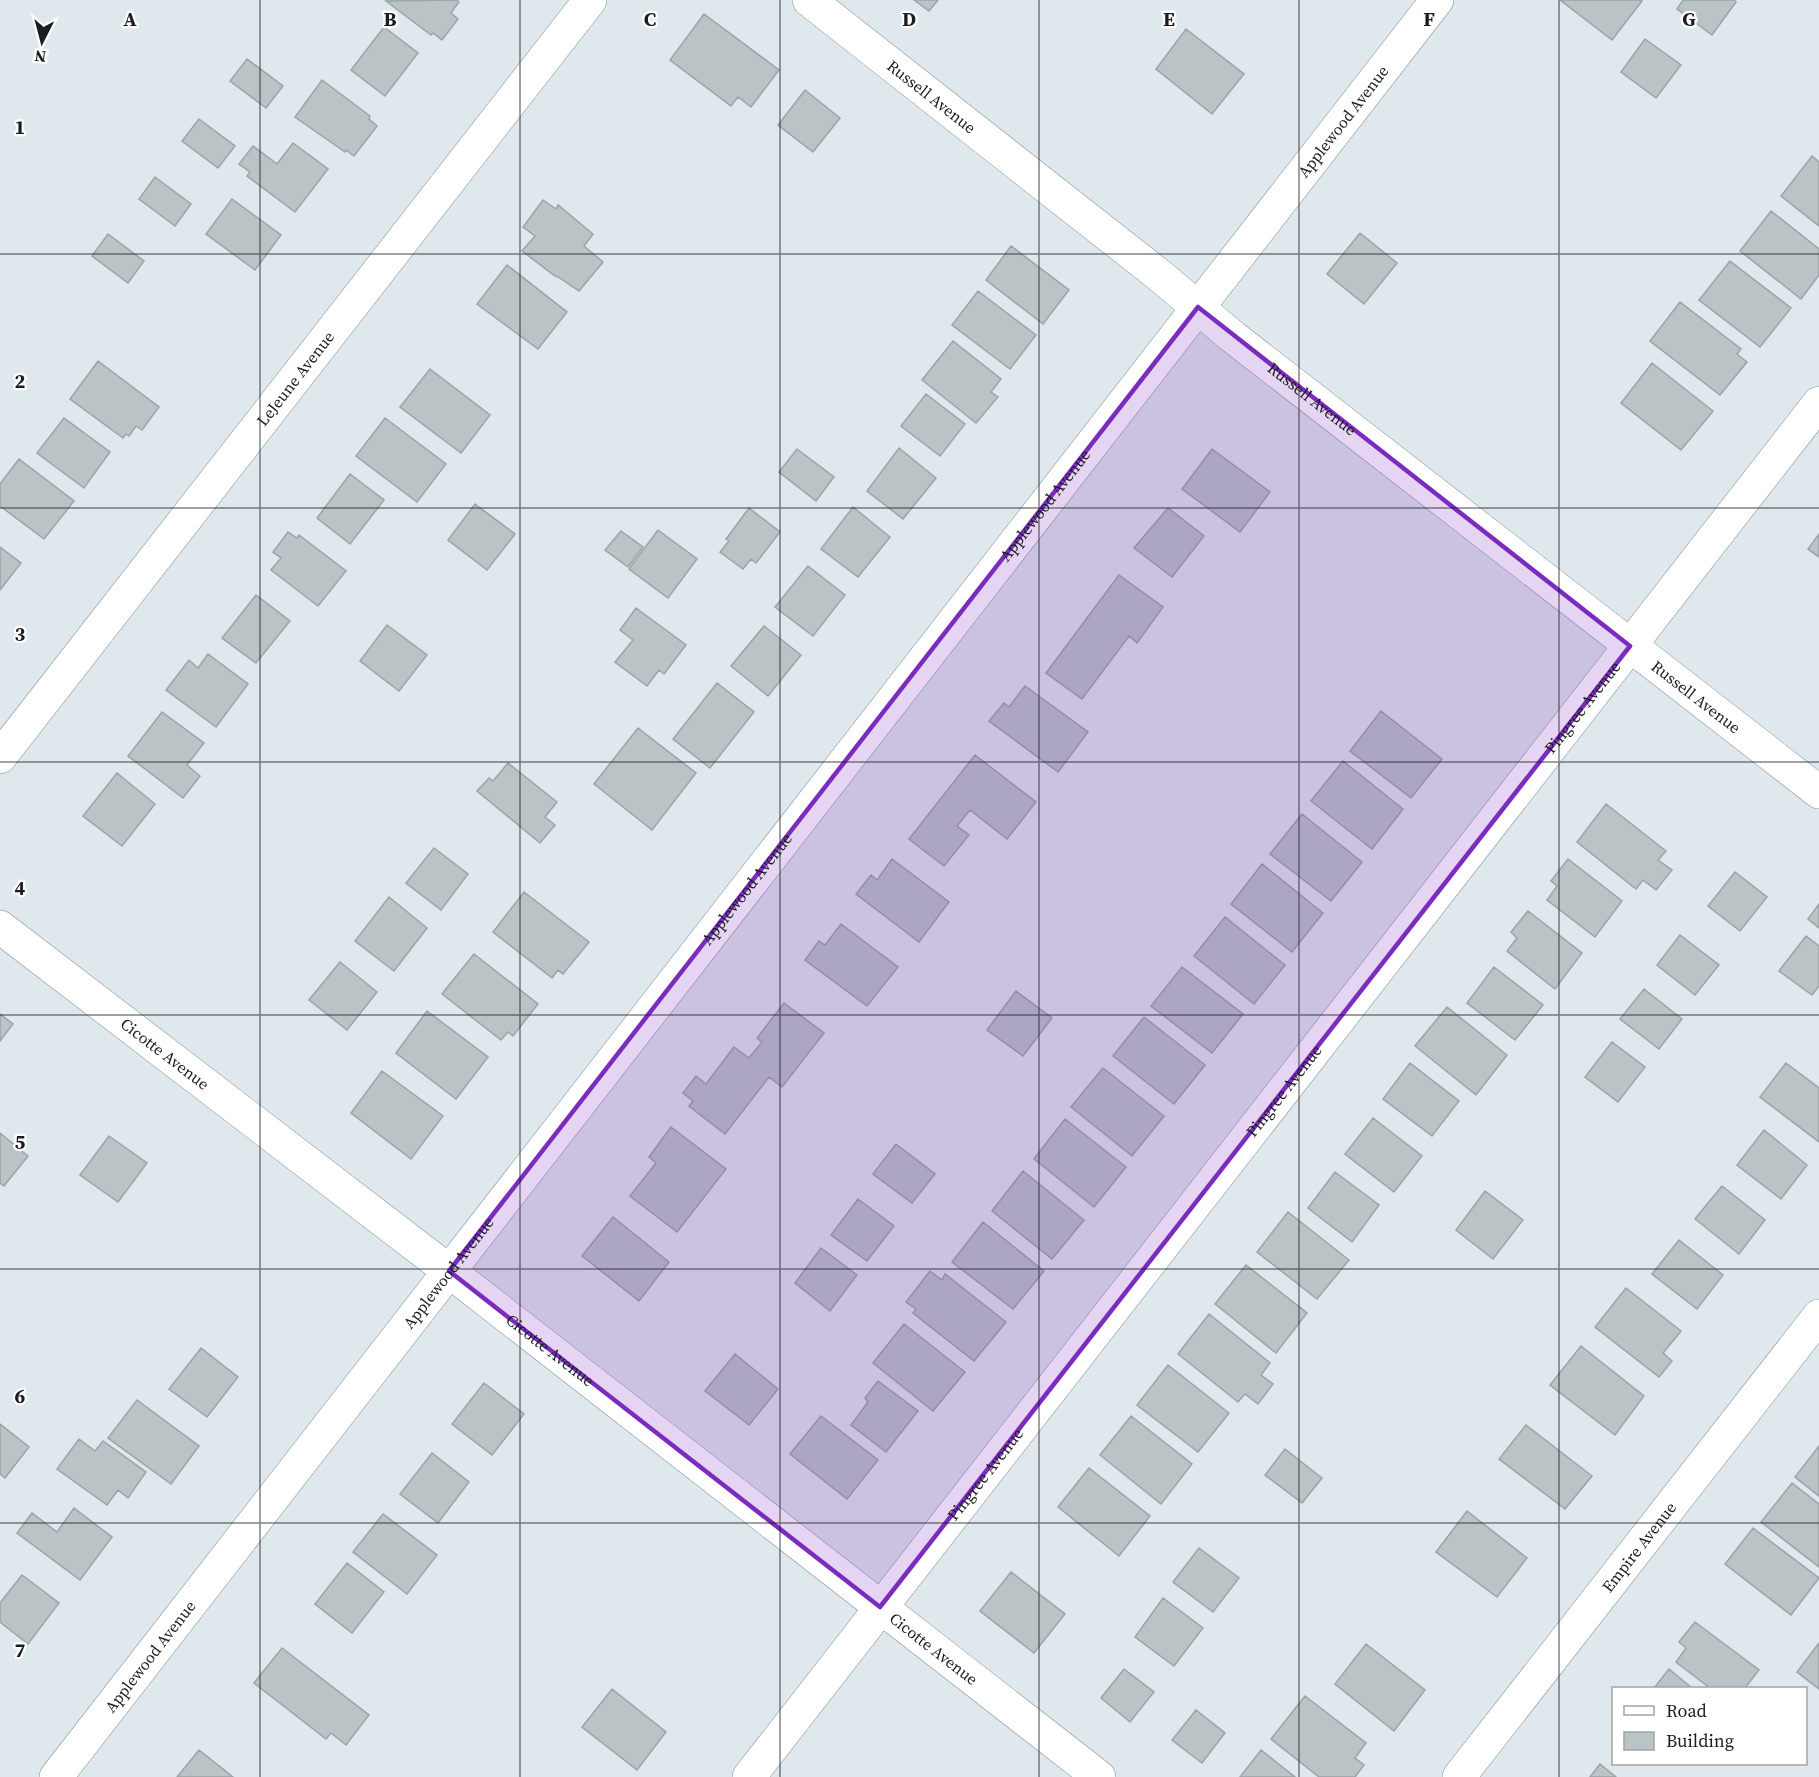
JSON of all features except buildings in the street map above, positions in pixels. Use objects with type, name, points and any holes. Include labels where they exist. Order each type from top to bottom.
[{"type":"street","name":"LeJeune Avenue","points":[[0,758],[590,0]]},
{"type":"street","name":"Russell Avenue","points":[[809,0],[1299,388],[1819,792]]},
{"type":"street","name":"Applewood Avenue","points":[[56,1777],[1437,0]]},
{"type":"street","name":"Pingree Avenue","points":[[749,1777],[1819,403]]},
{"type":"street","name":"Cicotte Avenue","points":[[0,927],[449,1270],[1099,1777]]},
{"type":"street","name":"Empire Avenue","points":[[1459,1777],[1819,1316]]},
{"type":"highlighted area","points":[[1198,307],[1630,646],[880,1607],[449,1271]]}]
